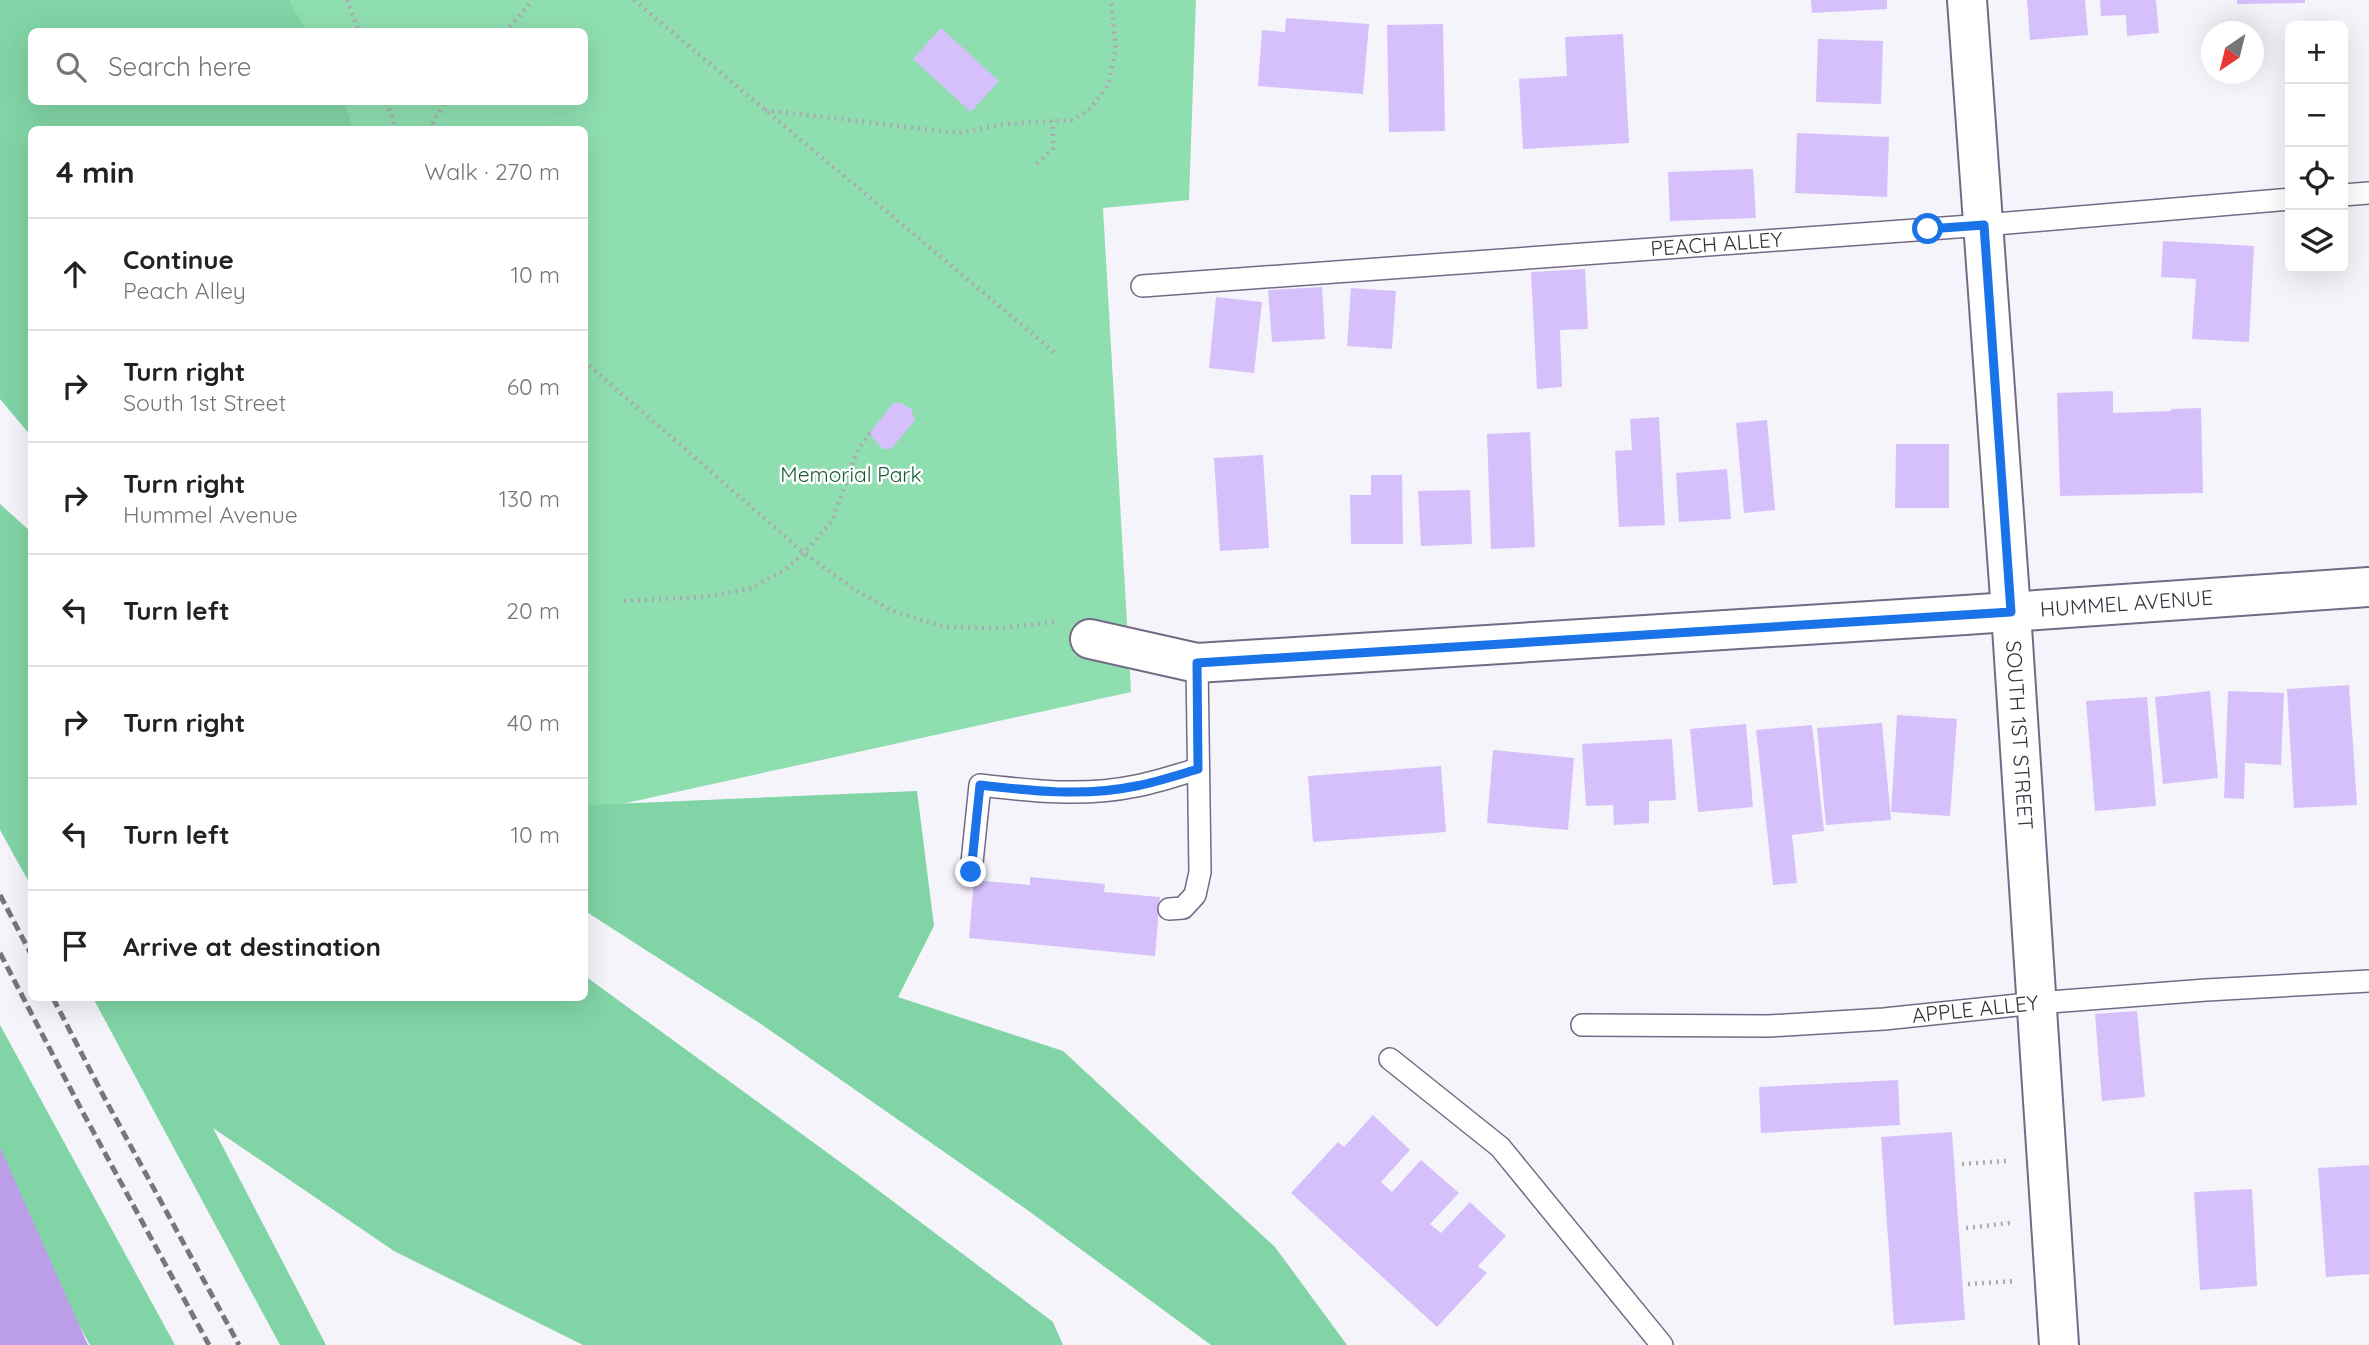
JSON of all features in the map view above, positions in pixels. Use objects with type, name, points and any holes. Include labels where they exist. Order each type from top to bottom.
[{"type":"street","name":"SOUTH 1ST STREET","points":[[1966,0],[2011,612],[2059,1345]]},
{"type":"street","name":"HUMMEL AVENUE","points":[[1076,630],[1197,663],[2369,587]]},
{"type":"lane","points":[[2348,194],[2369,192]]},
{"type":"lane","name":"PEACH ALLEY","points":[[1142,285],[1984,225],[2285,199]]},
{"type":"lane","points":[[1169,909],[1183,908],[1195,895],[1200,872],[1197,663]]},
{"type":"lane","points":[[971,872],[980,785],[1081,792],[1134,786],[1198,769]]},
{"type":"lane","name":"APPLE ALLEY","points":[[1582,1024],[1769,1026],[1884,1019],[2037,1003],[2369,981]]},
{"type":"lane","points":[[1390,1059],[1500,1147],[1662,1345]]},
{"type":"path","points":[[347,0],[358,28]]},
{"type":"path","points":[[508,28],[533,0]]},
{"type":"path","points":[[634,0],[1054,352]]},
{"type":"path","points":[[764,110],[958,133],[1004,124],[1073,120],[1091,108],[1108,85],[1116,50],[1111,0]]},
{"type":"path","points":[[388,105],[395,126]]},
{"type":"path","points":[[431,126],[443,105]]},
{"type":"path","points":[[1037,164],[1052,148],[1053,121]]},
{"type":"path","points":[[588,364],[804,553],[854,589],[890,610],[945,627],[1076,630]]},
{"type":"path","points":[[624,601],[702,597],[749,589],[783,571],[804,553],[832,521],[858,449],[873,429]]},
{"type":"path","points":[[1962,1164],[2009,1161]]},
{"type":"path","points":[[1966,1228],[2012,1223]]},
{"type":"path","points":[[1968,1284],[2016,1280]]},
{"type":"green space","points":[[0,0],[289,0],[304,28],[28,28],[28,105],[345,105],[352,126],[28,126],[28,432],[0,399]]},
{"type":"green space","name":"Memorial Park","points":[[277,0],[1196,0],[1189,200],[1103,208],[1131,692],[588,811],[588,126],[319,126],[312,105],[588,105],[588,28],[286,28]]},
{"type":"green space","points":[[0,504],[28,529],[28,881],[0,830]]},
{"type":"green space","points":[[917,791],[934,926],[898,997],[1063,1051],[1275,1247],[1347,1345],[1211,1345],[1026,1209],[761,1024],[588,913],[589,805]]},
{"type":"green space","points":[[588,978],[858,1175],[1053,1322],[1063,1345],[583,1345],[394,1251],[213,1128],[326,1345],[280,1345],[95,1001],[588,1001]]},
{"type":"green space","points":[[0,1025],[175,1345],[90,1345],[0,1182]]},
{"type":"shaded area","points":[[0,1147],[88,1345],[0,1345]]},
{"type":"building","points":[[1811,0],[1887,0],[1887,9],[1812,13]]},
{"type":"building","points":[[2027,0],[2085,0],[2088,35],[2030,40]]},
{"type":"building","points":[[2100,0],[2156,0],[2159,33],[2127,36],[2126,15],[2101,16]]},
{"type":"building","points":[[2237,0],[2305,0],[2305,3],[2237,4]]},
{"type":"building","points":[[1286,18],[1369,24],[1363,94],[1258,86],[1262,30],[1285,32]]},
{"type":"building","points":[[1443,24],[1445,131],[1389,132],[1387,25]]},
{"type":"building","points":[[941,28],[999,81],[971,112],[913,59]]},
{"type":"building","points":[[1623,34],[1629,143],[1523,149],[1519,79],[1567,76],[1565,37]]},
{"type":"building","points":[[1818,39],[1883,41],[1881,104],[1816,102]]},
{"type":"building","points":[[1797,133],[1889,137],[1887,197],[1795,193]]},
{"type":"building","points":[[1753,169],[1756,218],[1670,221],[1668,172]]},
{"type":"building","points":[[2163,241],[2254,246],[2249,342],[2192,339],[2196,279],[2161,277]]},
{"type":"building","points":[[1585,269],[1588,329],[1560,330],[1562,387],[1537,389],[1531,272]]},
{"type":"building","points":[[1322,287],[1325,339],[1272,342],[1268,290]]},
{"type":"building","points":[[1351,288],[1396,291],[1392,349],[1347,346]]},
{"type":"building","points":[[1216,297],[1262,302],[1254,373],[1209,368]]},
{"type":"building","points":[[2113,391],[2113,413],[2201,408],[2203,493],[2060,496],[2057,393]]},
{"type":"building","points":[[893,403],[901,403],[911,409],[915,420],[891,449],[883,449],[869,434]]},
{"type":"building","points":[[1659,417],[1665,525],[1619,527],[1615,451],[1632,450],[1630,419]]},
{"type":"building","points":[[1767,420],[1775,510],[1744,513],[1736,423]]},
{"type":"building","points":[[1530,432],[1535,547],[1491,549],[1487,434]]},
{"type":"building","points":[[1896,444],[1949,444],[1949,508],[1895,508]]},
{"type":"building","points":[[1263,455],[1269,548],[1220,551],[1214,458]]},
{"type":"building","points":[[1727,469],[1731,519],[1679,522],[1676,473]]},
{"type":"building","points":[[1371,475],[1402,475],[1403,544],[1351,544],[1350,495],[1371,495]]},
{"type":"building","points":[[1470,490],[1472,544],[1421,546],[1418,491]]},
{"type":"building","points":[[2349,685],[2357,805],[2294,808],[2287,689]]},
{"type":"building","points":[[2210,691],[2218,778],[2163,784],[2155,697]]},
{"type":"building","points":[[2228,691],[2284,693],[2281,765],[2245,763],[2244,799],[2224,798]]},
{"type":"building","points":[[2147,697],[2156,806],[2095,811],[2086,701]]},
{"type":"building","points":[[1897,715],[1957,719],[1950,816],[1891,812]]},
{"type":"building","points":[[1882,723],[1891,820],[1826,825],[1817,728]]},
{"type":"building","points":[[1746,724],[1753,807],[1698,812],[1690,729]]},
{"type":"building","points":[[1812,725],[1824,831],[1792,835],[1797,883],[1773,885],[1756,730]]},
{"type":"building","points":[[1672,739],[1676,800],[1649,801],[1649,823],[1614,825],[1613,805],[1586,806],[1582,744]]},
{"type":"building","points":[[1493,750],[1574,758],[1568,830],[1487,823]]},
{"type":"building","points":[[1441,766],[1446,832],[1313,842],[1308,776]]},
{"type":"building","points":[[1030,877],[1105,884],[1104,892],[1160,897],[1155,956],[969,938],[974,880],[1030,885]]},
{"type":"building","points":[[2137,1011],[2145,1097],[2102,1101],[2095,1014]]},
{"type":"building","points":[[1898,1080],[1900,1125],[1761,1133],[1759,1087]]},
{"type":"building","points":[[1373,1115],[1410,1150],[1381,1182],[1392,1192],[1421,1160],[1459,1193],[1430,1224],[1441,1233],[1470,1202],[1506,1236],[1478,1266],[1487,1273],[1437,1327],[1291,1193],[1338,1142],[1344,1147]]},
{"type":"building","points":[[1952,1132],[1965,1320],[1894,1325],[1881,1137]]},
{"type":"building","points":[[2369,1165],[2369,1274],[2326,1277],[2318,1168]]},
{"type":"building","points":[[2252,1189],[2257,1286],[2200,1290],[2194,1192]]},
{"type":"railway","points":[[0,895],[28,948]]},
{"type":"railway","points":[[0,953],[209,1345]]},
{"type":"railway","points":[[55,1001],[239,1345]]},
{"type":"route","points":[[971,872],[980,785],[1081,792],[1134,786],[1198,769],[1197,663],[2011,612],[1984,225],[1928,229]]}]
